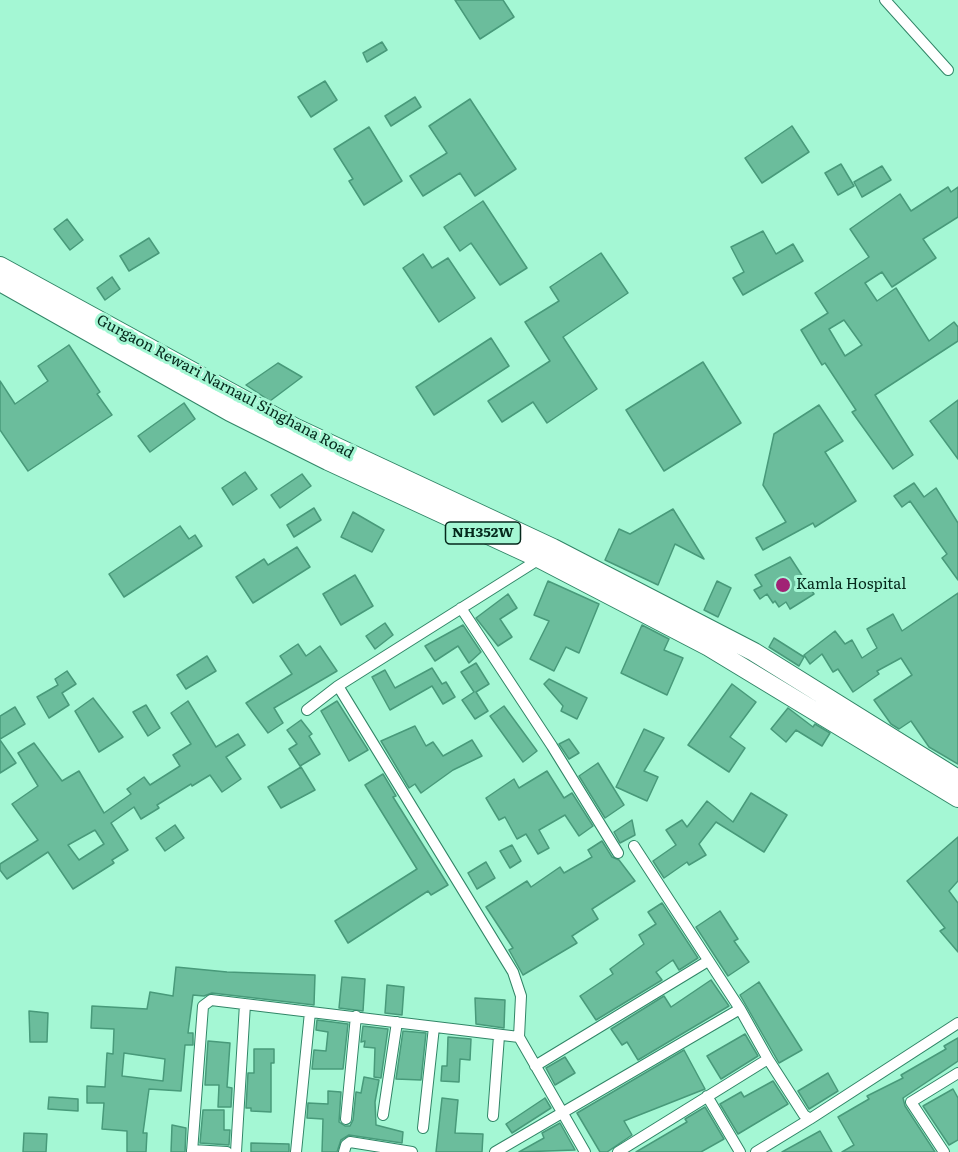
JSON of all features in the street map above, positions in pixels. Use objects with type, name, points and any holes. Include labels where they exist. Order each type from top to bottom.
[{"type":"highway","name":"Gurgaon Rewari Narnaul Singhana Road","points":[[0,266],[294,427],[546,553],[754,652],[958,779]]},
{"type":"highway","name":"NH352W","points":[[0,282],[230,412],[328,461],[546,553],[709,647],[958,798]]},
{"type":"street","points":[[885,0],[948,70]]},
{"type":"street","points":[[307,710],[338,686],[546,553]]},
{"type":"street","points":[[461,608],[552,746],[588,809],[618,854]]},
{"type":"street","points":[[338,686],[513,972],[521,996],[519,1037],[583,1151]]},
{"type":"street","points":[[634,846],[740,1009],[768,1059],[804,1114],[810,1119]]},
{"type":"street","points":[[535,1066],[708,961]]},
{"type":"street","points":[[227,1152],[192,1151],[203,1006],[211,1000],[519,1037]]},
{"type":"street","points":[[236,1152],[245,1004]]},
{"type":"street","points":[[495,1152],[740,1009]]},
{"type":"street","points":[[296,1152],[310,1012]]},
{"type":"street","points":[[346,1119],[356,1016]]},
{"type":"street","points":[[383,1115],[397,1022]]},
{"type":"street","points":[[756,1152],[958,1023]]},
{"type":"street","points":[[423,1128],[434,1027]]},
{"type":"street","points":[[494,1116],[499,1036]]},
{"type":"street","points":[[618,1152],[768,1059]]},
{"type":"street","points":[[944,1152],[911,1102],[958,1073]]},
{"type":"street","points":[[707,1096],[740,1152]]},
{"type":"street","points":[[344,1152],[345,1145],[350,1142],[412,1152]]},
{"type":"building","points":[[455,0],[503,0],[514,17],[480,39]]},
{"type":"building","points":[[382,42],[387,50],[367,62],[363,53]]},
{"type":"building","points":[[325,81],[337,100],[311,117],[298,97]]},
{"type":"building","points":[[415,97],[421,107],[391,126],[385,116]]},
{"type":"building","points":[[470,99],[516,169],[475,196],[460,173],[423,196],[410,176],[447,153],[429,126]]},
{"type":"building","points":[[792,126],[809,152],[762,183],[745,158]]},
{"type":"building","points":[[369,127],[402,181],[364,205],[349,181],[353,179],[334,149]]},
{"type":"building","points":[[841,164],[854,186],[838,195],[825,173]]},
{"type":"building","points":[[882,166],[891,180],[862,197],[854,182]]},
{"type":"building","points":[[948,187],[951,192],[958,187],[958,217],[923,239],[936,258],[892,287],[882,272],[865,283],[877,301],[896,288],[929,341],[954,322],[958,327],[958,341],[875,395],[913,455],[893,469],[852,412],[856,410],[825,363],[822,365],[801,330],[828,313],[815,293],[869,257],[850,229],[900,194],[911,211]],"holes":[[[844,320],[862,345],[845,356],[829,329]]]},
{"type":"building","points":[[483,201],[527,268],[500,285],[471,243],[460,251],[444,227]]},
{"type":"building","points":[[67,219],[83,240],[70,250],[54,229]]},
{"type":"building","points":[[763,231],[776,254],[793,244],[803,261],[743,295],[733,278],[744,272],[731,247]]},
{"type":"building","points":[[149,238],[159,253],[129,271],[120,256]]},
{"type":"building","points":[[601,253],[628,293],[563,337],[597,389],[547,423],[533,402],[502,422],[488,401],[550,361],[525,322],[559,301],[550,287]]},
{"type":"building","points":[[423,254],[432,268],[448,258],[475,298],[439,322],[403,268]]},
{"type":"building","points":[[112,277],[120,289],[105,300],[97,288]]},
{"type":"building","points":[[491,338],[509,366],[434,415],[416,387]]},
{"type":"building","points":[[69,345],[100,392],[97,394],[112,415],[28,471],[0,430],[0,381],[15,404],[48,381],[38,366]]},
{"type":"building","points":[[703,362],[741,423],[664,471],[626,410]]},
{"type":"building","points":[[278,363],[302,377],[270,401],[246,385]]},
{"type":"building","points":[[958,400],[958,459],[930,421]]},
{"type":"building","points":[[184,403],[195,419],[150,452],[138,436]]},
{"type":"building","points":[[819,405],[843,441],[825,452],[856,501],[815,527],[813,523],[763,550],[756,538],[786,522],[763,485],[774,434]]},
{"type":"building","points":[[245,472],[257,489],[233,505],[222,488]]},
{"type":"building","points":[[302,474],[311,486],[280,508],[271,495]]},
{"type":"building","points":[[914,483],[924,497],[936,488],[958,523],[958,580],[942,558],[947,554],[910,501],[902,507],[894,496]]},
{"type":"building","points":[[314,508],[321,520],[294,537],[287,525]]},
{"type":"building","points":[[673,509],[704,559],[675,544],[658,585],[605,560],[619,529],[630,534]]},
{"type":"building","points":[[353,512],[384,530],[372,552],[341,537]]},
{"type":"building","points":[[180,526],[189,539],[195,535],[202,546],[124,597],[109,574]]},
{"type":"building","points":[[297,547],[310,567],[253,603],[236,577],[264,559],[268,565]]},
{"type":"building","points":[[790,557],[814,594],[790,609],[786,602],[779,607],[767,594],[760,599],[754,590],[762,586],[755,575]]},
{"type":"building","points":[[355,575],[373,606],[341,625],[323,594]]},
{"type":"building","points":[[548,581],[599,604],[579,653],[566,647],[554,671],[530,659],[549,621],[534,615]]},
{"type":"building","points":[[717,581],[731,588],[718,617],[704,610]]},
{"type":"building","points":[[958,593],[958,764],[929,747],[911,721],[899,729],[891,724],[874,700],[912,675],[901,658],[877,671],[879,674],[853,692],[838,669],[833,672],[822,654],[810,664],[804,655],[835,631],[845,644],[852,640],[862,658],[877,648],[867,629],[893,614],[902,631]]},
{"type":"building","points":[[508,594],[517,608],[500,619],[512,637],[498,646],[476,618]]},
{"type":"building","points":[[385,623],[393,635],[375,649],[366,636]]},
{"type":"building","points":[[463,625],[481,652],[469,663],[458,646],[435,661],[425,646]]},
{"type":"building","points":[[642,625],[669,639],[664,650],[683,658],[667,695],[621,673]]},
{"type":"building","points":[[774,638],[804,657],[799,666],[769,647]]},
{"type":"building","points":[[298,644],[306,656],[320,646],[337,671],[274,708],[283,723],[268,733],[246,703],[292,674],[280,656]]},
{"type":"building","points":[[207,656],[216,671],[186,689],[177,675]]},
{"type":"building","points":[[476,663],[489,684],[476,692],[488,711],[475,719],[462,700],[474,692],[461,672]]},
{"type":"building","points":[[432,668],[442,684],[446,682],[455,697],[443,704],[432,686],[390,710],[372,677],[385,670],[395,688]]},
{"type":"building","points":[[67,671],[76,684],[62,693],[69,705],[49,718],[37,697],[58,685],[55,679]]},
{"type":"building","points":[[549,679],[587,698],[577,719],[561,711],[563,706],[544,684]]},
{"type":"building","points":[[732,684],[756,702],[730,737],[745,748],[729,772],[688,745]]},
{"type":"building","points":[[93,698],[123,737],[99,752],[75,711]]},
{"type":"building","points":[[188,701],[216,747],[238,734],[245,745],[226,757],[241,779],[222,792],[210,775],[157,805],[159,808],[141,819],[134,807],[111,823],[128,850],[112,860],[114,863],[73,889],[48,852],[7,879],[0,870],[0,864],[38,840],[12,804],[38,786],[18,753],[34,743],[62,781],[79,771],[104,813],[131,794],[127,789],[144,777],[150,785],[180,766],[173,755],[191,744],[171,713]],"holes":[[[95,830],[104,844],[79,860],[68,845]]]},
{"type":"building","points":[[337,701],[368,750],[349,761],[321,711]]},
{"type":"building","points":[[146,705],[160,728],[148,736],[133,712]]},
{"type":"building","points":[[504,706],[537,751],[523,762],[490,716]]},
{"type":"building","points":[[15,707],[25,724],[0,739],[0,716]]},
{"type":"building","points":[[788,708],[813,727],[815,724],[830,733],[822,746],[796,730],[786,742],[771,729]]},
{"type":"building","points":[[301,720],[312,734],[309,736],[320,754],[300,766],[289,749],[297,744],[287,730]]},
{"type":"building","points":[[415,726],[426,746],[433,742],[443,756],[472,740],[482,756],[453,770],[421,793],[415,784],[409,788],[381,741]]},
{"type":"building","points":[[644,729],[664,738],[644,771],[658,777],[647,801],[616,787]]},
{"type":"building","points":[[569,739],[579,753],[569,759],[559,744]]},
{"type":"building","points":[[0,740],[16,763],[0,773]]},
{"type":"building","points":[[598,763],[624,805],[605,818],[579,776]]},
{"type":"building","points":[[301,767],[315,790],[281,808],[268,787]]},
{"type":"building","points":[[547,771],[564,798],[572,793],[593,826],[579,836],[565,815],[539,830],[549,848],[538,854],[526,834],[517,839],[505,817],[499,820],[486,798],[514,779],[519,788]]},
{"type":"building","points":[[383,774],[396,796],[393,797],[448,885],[431,895],[428,891],[348,943],[335,921],[417,869],[365,785]]},
{"type":"building","points":[[751,793],[787,815],[764,852],[716,822],[699,844],[706,855],[689,865],[687,862],[664,878],[653,861],[676,845],[666,830],[682,820],[687,827],[707,801],[733,822]]},
{"type":"building","points":[[632,820],[635,835],[620,843],[614,832]]},
{"type":"building","points":[[175,825],[184,838],[165,851],[156,838]]},
{"type":"building","points":[[958,837],[958,881],[949,891],[958,903],[958,952],[940,931],[945,928],[907,881]]},
{"type":"building","points":[[602,841],[612,857],[619,860],[635,881],[592,909],[598,919],[572,936],[577,943],[523,975],[509,950],[513,948],[486,907],[527,881],[531,887],[560,867],[564,873],[592,857],[588,850]]},
{"type":"building","points":[[512,845],[521,861],[510,868],[500,851]]},
{"type":"building","points":[[486,862],[495,878],[477,889],[468,873]]},
{"type":"building","points":[[662,903],[698,958],[679,970],[673,960],[656,972],[662,980],[596,1020],[580,996],[613,974],[610,969],[644,944],[639,935],[656,924],[648,912]]},
{"type":"building","points":[[720,911],[738,939],[734,941],[749,962],[728,976],[696,927]]},
{"type":"building","points":[[176,967],[227,972],[315,975],[314,1005],[212,993],[204,996],[193,995],[188,1033],[193,1033],[193,1045],[185,1045],[181,1091],[149,1089],[143,1133],[147,1133],[146,1152],[127,1152],[127,1131],[102,1129],[104,1103],[87,1103],[87,1086],[105,1087],[107,1053],[113,1054],[114,1029],[91,1028],[92,1006],[147,1009],[150,992],[173,996]],"holes":[[[124,1053],[165,1059],[163,1081],[122,1076]]]},
{"type":"building","points":[[342,977],[365,979],[363,1011],[339,1008]]},
{"type":"building","points":[[711,980],[729,1006],[638,1060],[627,1042],[622,1045],[611,1029],[664,996],[671,1007]]},
{"type":"building","points":[[759,982],[802,1050],[779,1063],[740,995]]},
{"type":"building","points":[[387,985],[404,987],[402,1015],[385,1013]]},
{"type":"building","points":[[475,998],[505,1000],[504,1028],[476,1024]]},
{"type":"building","points":[[29,1011],[48,1013],[47,1042],[30,1042]]},
{"type":"building","points":[[317,1020],[348,1024],[343,1069],[312,1069],[314,1050],[326,1051],[328,1032],[316,1030]]},
{"type":"building","points":[[363,1026],[388,1029],[381,1078],[374,1077],[375,1048],[364,1047],[365,1041],[361,1042]]},
{"type":"building","points":[[403,1031],[426,1033],[421,1080],[396,1079]]},
{"type":"building","points":[[745,1034],[758,1056],[721,1079],[707,1056]]},
{"type":"building","points":[[448,1037],[471,1039],[470,1060],[460,1059],[459,1082],[441,1081],[442,1066],[447,1066]]},
{"type":"building","points":[[958,1038],[958,1061],[903,1098],[905,1106],[935,1152],[842,1152],[854,1145],[838,1117],[869,1099],[867,1096],[903,1078],[901,1075],[946,1049],[944,1046]]},
{"type":"building","points":[[208,1041],[230,1043],[227,1087],[232,1088],[231,1107],[218,1107],[219,1085],[205,1085]]},
{"type":"building","points":[[254,1049],[274,1049],[274,1063],[271,1063],[271,1112],[251,1111],[251,1108],[246,1108],[248,1073],[254,1073]]},
{"type":"building","points":[[684,1050],[705,1089],[624,1121],[632,1135],[607,1152],[600,1152],[577,1113]]},
{"type":"building","points":[[565,1057],[575,1073],[555,1085],[546,1068]]},
{"type":"building","points":[[828,1073],[838,1091],[809,1109],[798,1091]]},
{"type":"building","points":[[364,1077],[379,1080],[375,1102],[376,1125],[403,1132],[402,1143],[349,1135],[341,1140],[337,1152],[322,1152],[323,1119],[307,1118],[308,1103],[328,1104],[328,1091],[341,1092],[339,1122],[350,1126],[353,1120],[356,1092],[361,1093]]},
{"type":"building","points":[[773,1081],[788,1104],[738,1134],[720,1104],[741,1092],[744,1097]]},
{"type":"building","points":[[953,1089],[958,1098],[958,1140],[949,1145],[923,1106]]},
{"type":"building","points":[[49,1097],[78,1099],[78,1111],[48,1109]]},
{"type":"building","points":[[442,1098],[458,1100],[455,1133],[483,1134],[482,1152],[436,1152]]},
{"type":"building","points":[[545,1098],[551,1108],[512,1133],[506,1124]]},
{"type":"building","points":[[705,1107],[724,1139],[701,1152],[636,1152],[687,1122],[685,1119]]},
{"type":"building","points":[[203,1110],[224,1110],[224,1130],[230,1130],[229,1145],[200,1143]]},
{"type":"building","points":[[560,1123],[575,1150],[519,1152],[544,1138],[542,1133]]},
{"type":"building","points":[[172,1125],[186,1128],[185,1152],[171,1152]]},
{"type":"building","points":[[820,1131],[832,1152],[782,1152]]},
{"type":"building","points":[[24,1133],[47,1134],[46,1152],[23,1152]]},
{"type":"building","points":[[251,1143],[289,1144],[289,1152],[251,1152]]},
{"type":"place","name":"Kamla Hospital","points":[[783,585]]}]
